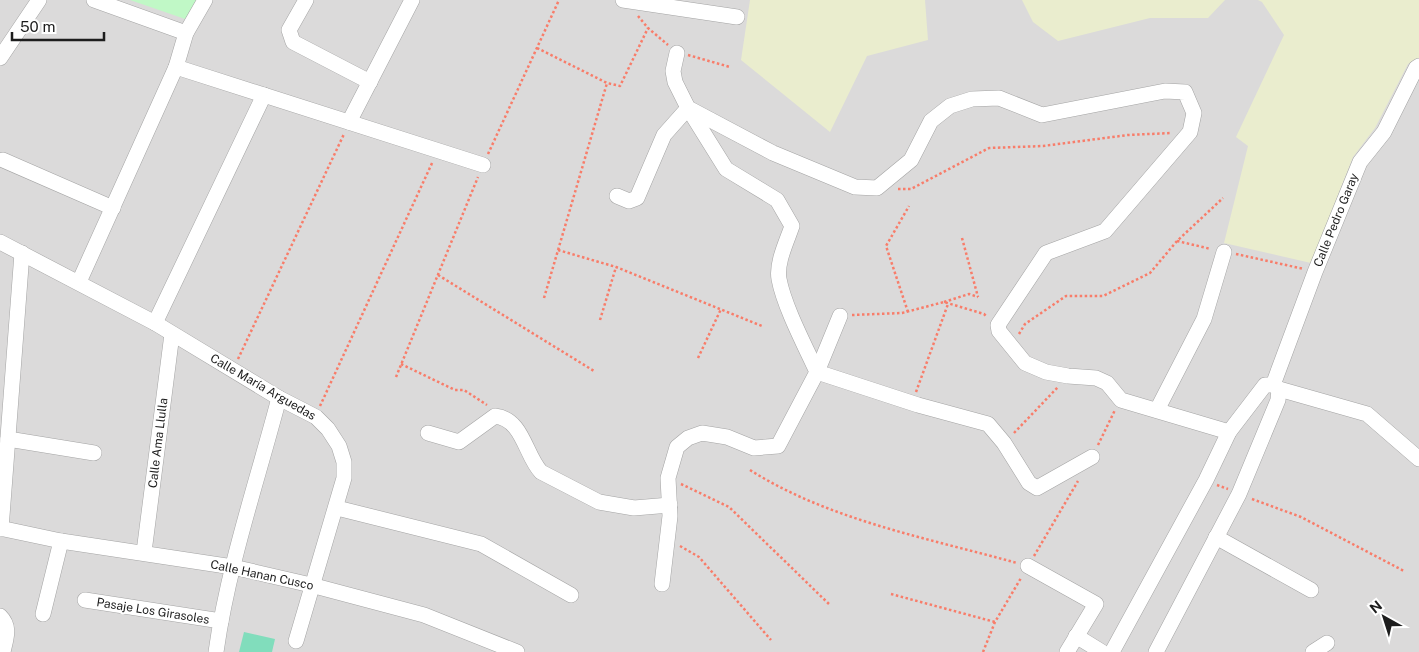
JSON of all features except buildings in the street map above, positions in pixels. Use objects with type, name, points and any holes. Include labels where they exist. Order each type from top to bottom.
[{"type":"street","points":[[0,58],[39,0]]},
{"type":"street","points":[[94,0],[186,33]]},
{"type":"street","points":[[79,282],[176,67],[186,33],[205,0]]},
{"type":"street","points":[[306,0],[289,30],[293,42],[370,82]]},
{"type":"street","points":[[349,122],[412,0]]},
{"type":"street","points":[[623,0],[700,6],[737,17]]},
{"type":"street","points":[[678,52],[673,71],[675,82],[688,108],[726,169],[777,200],[792,226],[782,255],[779,277],[796,325],[817,372],[912,403],[988,424],[1004,443],[1029,482],[1037,488],[1092,457]]},
{"type":"street","name":"Calle Pedro Garay","points":[[1156,652],[1239,494],[1278,400],[1276,387],[1315,272],[1360,162],[1384,132],[1416,68],[1419,66]]},
{"type":"street","points":[[176,67],[482,165]]},
{"type":"street","points":[[688,108],[773,153],[855,187],[876,188],[911,160],[930,121],[950,106],[972,99],[999,98],[1042,115],[1165,91],[1185,92],[1194,113],[1190,132],[1106,231],[1046,253],[998,325],[999,331],[1025,363],[1046,372],[1096,378],[1107,383],[1121,400],[1229,432]]},
{"type":"street","points":[[155,323],[264,95]]},
{"type":"street","points":[[617,196],[629,201],[637,198],[664,135],[688,108]]},
{"type":"street","points":[[3,160],[113,208]]},
{"type":"street","name":"Calle María Arguedas","points":[[0,242],[155,323],[279,398],[316,417],[328,430],[339,446],[344,462],[344,478],[337,508],[311,585],[296,641]]},
{"type":"street","points":[[1157,410],[1204,319],[1224,252]]},
{"type":"street","points":[[0,528],[22,253]]},
{"type":"street","points":[[662,584],[668,540],[670,505],[668,478],[677,447],[688,438],[702,433],[727,437],[754,448],[778,446],[817,372],[840,316]]},
{"type":"street","name":"Calle Ama Llulla","points":[[144,552],[172,334]]},
{"type":"street","points":[[1112,652],[1206,480],[1229,432],[1261,388],[1276,387],[1367,414],[1419,459]]},
{"type":"street","points":[[216,652],[233,567],[279,398]]},
{"type":"street","points":[[428,433],[459,442],[495,416],[502,417],[518,430],[535,466],[540,472],[599,502],[634,508],[670,505]]},
{"type":"street","points":[[8,439],[94,453]]},
{"type":"street","points":[[337,508],[481,544],[571,596]]},
{"type":"street","name":"Calle Hanan Cusco","points":[[0,528],[61,541],[144,552],[233,567],[311,585],[424,615],[516,652]]},
{"type":"street","points":[[1216,537],[1311,590]]},
{"type":"street","points":[[43,614],[61,541]]},
{"type":"street","points":[[1028,566],[1096,604],[1067,652]]},
{"type":"street","name":"Pasaje Los Girasoles","points":[[84,600],[221,621]]},
{"type":"street","points":[[0,616],[6,622],[8,632],[3,652]]},
{"type":"street","points":[[1076,636],[1102,652]]},
{"type":"street","points":[[1313,652],[1327,643]]},
{"type":"path","points":[[396,377],[482,165],[559,0]]},
{"type":"path","points":[[537,48],[606,84],[620,86],[648,28]]},
{"type":"path","points":[[544,298],[606,84]]},
{"type":"path","points":[[233,370],[349,122]]},
{"type":"path","points":[[876,188],[911,189],[989,148],[1043,146],[1128,135],[1190,132]]},
{"type":"path","points":[[316,417],[438,151]]},
{"type":"path","points":[[1011,345],[1025,324],[1066,296],[1104,296],[1150,272],[1178,241],[1223,198]]},
{"type":"path","points":[[908,312],[886,246],[909,206]]},
{"type":"path","points":[[840,316],[908,312],[969,294],[978,297],[962,238]]},
{"type":"path","points":[[1178,241],[1315,272]]},
{"type":"path","points":[[558,250],[616,267],[762,326]]},
{"type":"path","points":[[600,320],[616,267]]},
{"type":"path","points":[[438,275],[594,372]]},
{"type":"path","points":[[944,302],[984,314]]},
{"type":"path","points":[[912,403],[948,304]]},
{"type":"path","points":[[698,358],[721,309]]},
{"type":"path","points":[[401,364],[455,390],[464,390],[491,408]]},
{"type":"path","points":[[1004,443],[1068,376]]},
{"type":"path","points":[[983,652],[995,622],[1092,457],[1121,400]]},
{"type":"path","points":[[750,470],[777,487],[847,515],[1028,566]]},
{"type":"path","points":[[668,478],[729,507],[830,605]]},
{"type":"path","points":[[1206,480],[1302,518],[1404,571]]},
{"type":"path","points":[[668,540],[699,558],[771,640]]},
{"type":"path","points":[[891,594],[995,622]]},
{"type":"shaded area","points":[[0,0],[1419,0],[1419,652],[0,652]]},
{"type":"green space","points":[[130,0],[199,0],[188,20]]},
{"type":"green space","points":[[750,0],[925,0],[928,40],[867,56],[830,132],[741,60]]},
{"type":"green space","points":[[1022,0],[1225,0],[1208,18],[1150,18],[1058,41],[1033,22]]},
{"type":"green space","points":[[1258,0],[1419,0],[1419,58],[1408,64],[1375,128],[1353,157],[1311,263],[1224,243],[1248,146],[1236,137],[1284,35],[1262,2]]},
{"type":"green space","points":[[244,632],[275,639],[272,652],[239,652]]}]
